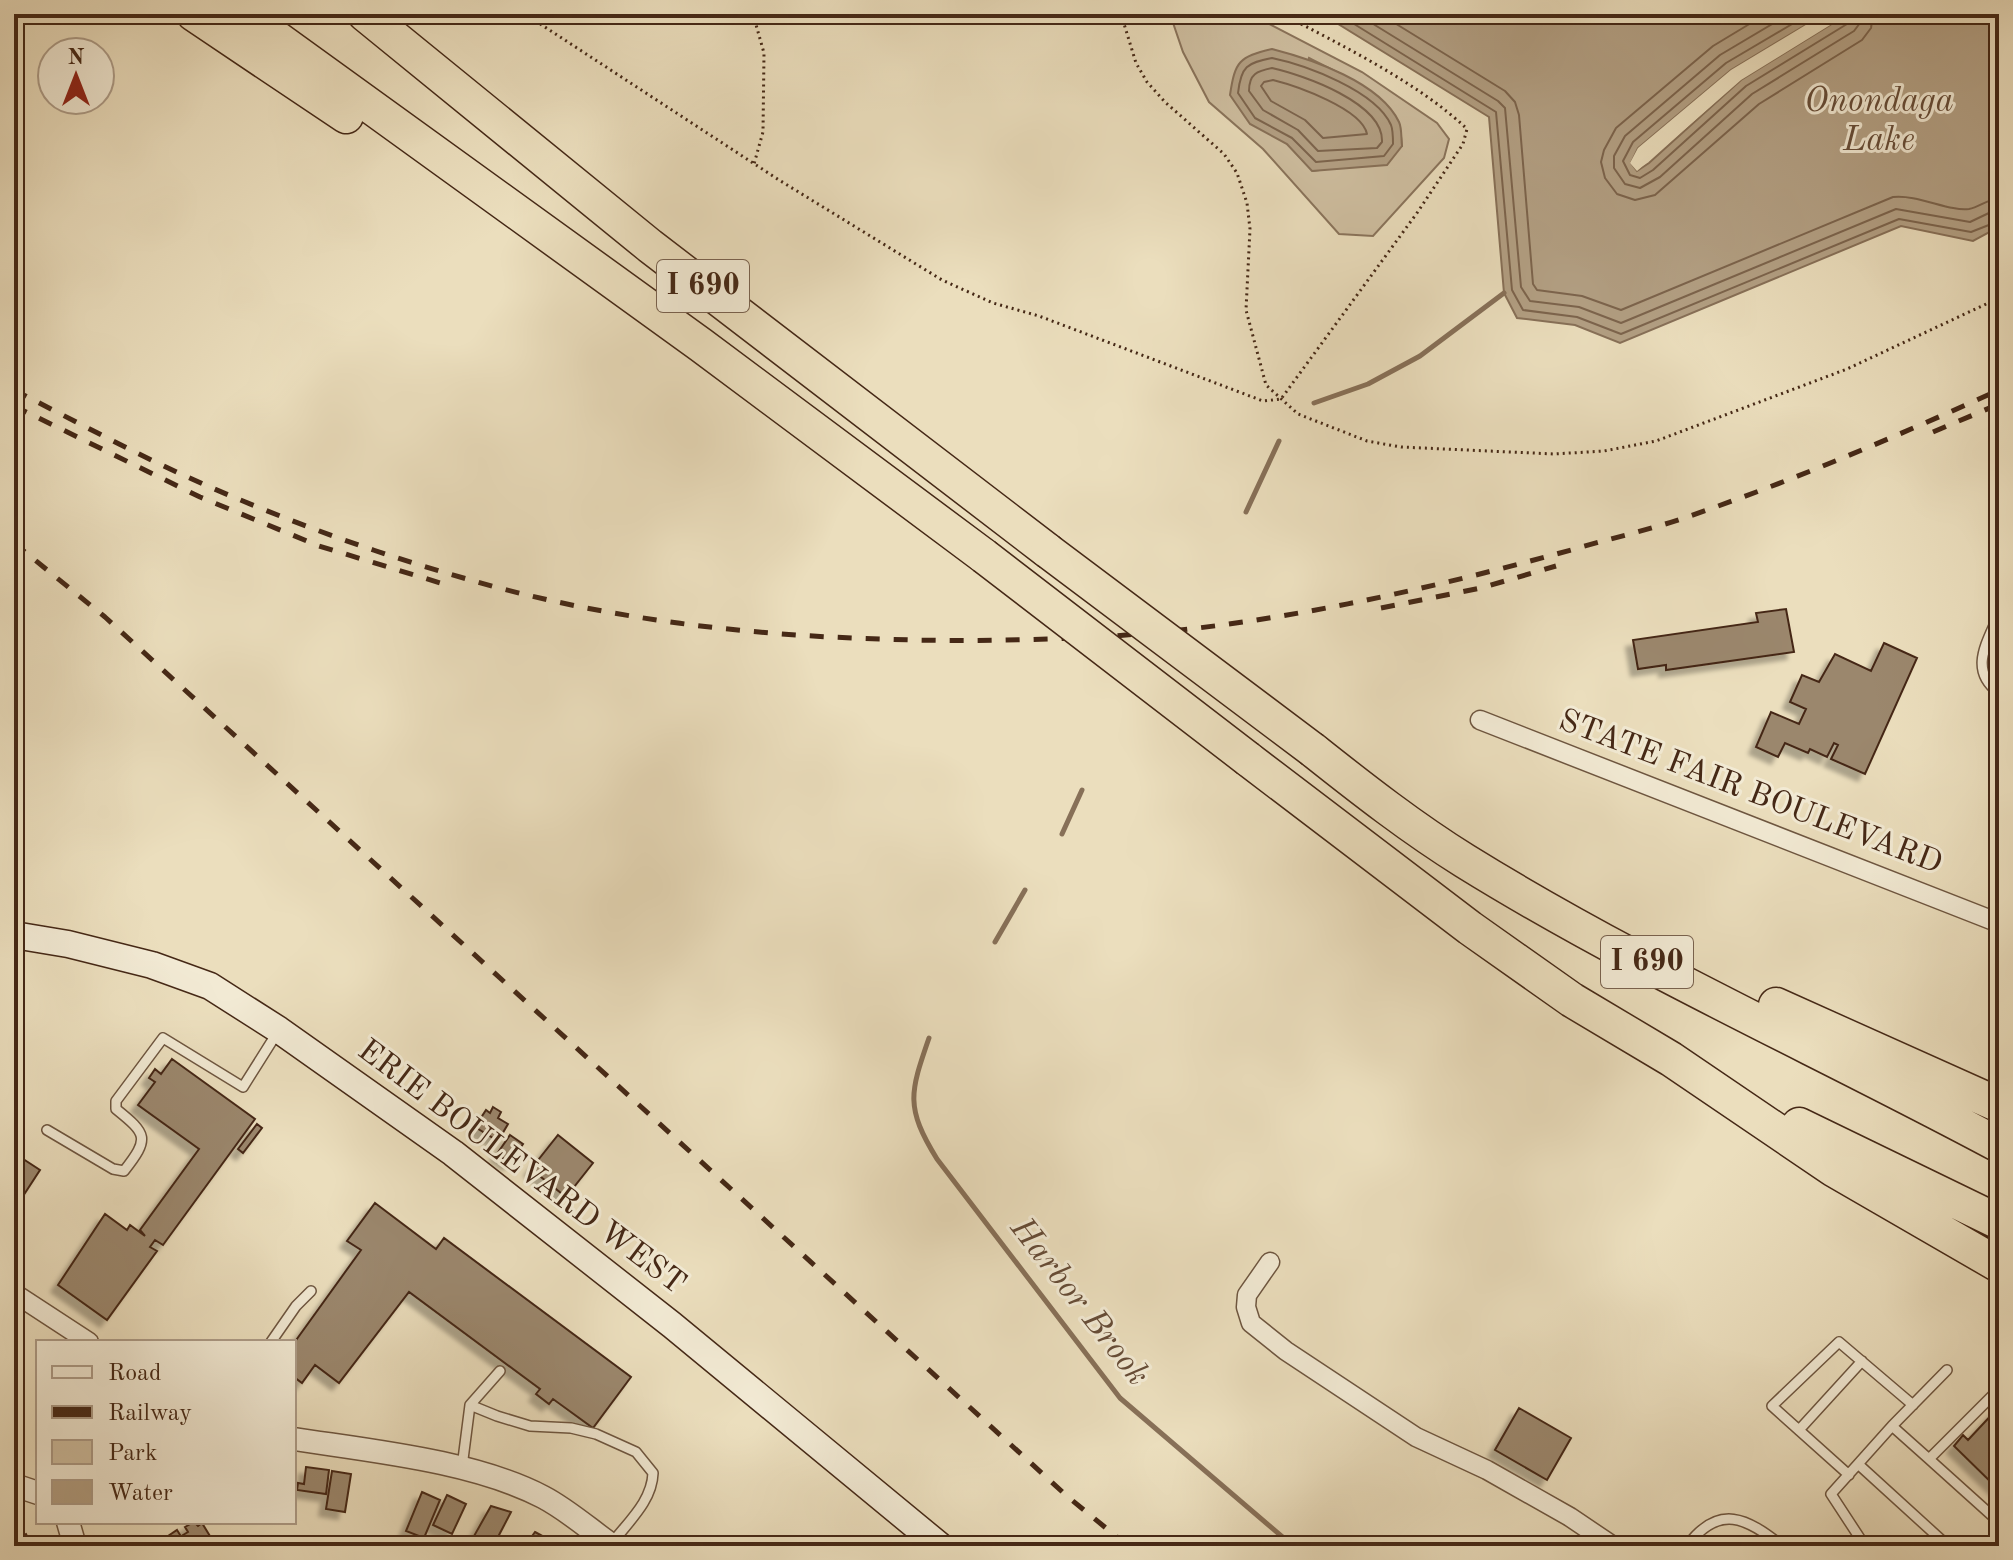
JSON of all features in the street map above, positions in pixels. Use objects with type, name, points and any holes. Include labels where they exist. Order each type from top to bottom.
[{"type":"highway","points":[[194,14],[337,110],[493,197]]},
{"type":"highway","name":"I 690","points":[[243,14],[701,345],[1496,946],[1572,1000],[1671,1059],[1782,1117],[1999,1222]]},
{"type":"highway","name":"I 690","points":[[365,14],[650,246],[1380,804],[1464,860],[1589,932],[1999,1145]]},
{"type":"highway","points":[[1589,932],[1773,1004],[1999,1105]]},
{"type":"highway","points":[[1671,1059],[1833,1169],[1999,1265]]},
{"type":"main road","name":"ERIE BOULEVARD WEST","points":[[14,935],[68,944],[152,965],[210,986],[279,1030],[465,1163],[672,1325],[940,1546]]},
{"type":"street","name":"STATE FAIR BOULEVARD","points":[[1480,720],[1999,923]]},
{"type":"street","points":[[1270,1262],[1247,1295],[1246,1307],[1251,1323],[1286,1351],[1416,1437],[1487,1470],[1570,1517],[1613,1546]]},
{"type":"street","points":[[14,1293],[86,1340]]},
{"type":"street","points":[[296,1439],[462,1467],[514,1483],[546,1498],[612,1545]]},
{"type":"street","points":[[14,1485],[36,1492]]},
{"type":"street","points":[[69,1524],[75,1546]]},
{"type":"lane","points":[[1999,614],[1983,653],[1981,667],[1985,682],[1999,693]]},
{"type":"lane","points":[[47,1130],[113,1169],[124,1171],[140,1151],[143,1138],[140,1129],[116,1109],[116,1101],[163,1038],[243,1087],[279,1030]]},
{"type":"lane","points":[[272,1340],[296,1306],[311,1291]]},
{"type":"lane","points":[[1849,1475],[1772,1406],[1839,1342],[1913,1405]]},
{"type":"lane","points":[[1799,1430],[1862,1361]]},
{"type":"lane","points":[[1865,1546],[1831,1494],[1947,1370]]},
{"type":"lane","points":[[462,1467],[470,1405],[500,1371]]},
{"type":"lane","points":[[1929,1459],[1995,1393],[1999,1395]]},
{"type":"lane","points":[[470,1405],[530,1426],[571,1428],[596,1434],[636,1452],[653,1473],[653,1485],[644,1504],[612,1545]]},
{"type":"lane","points":[[1892,1426],[1999,1522]]},
{"type":"lane","points":[[1858,1464],[1948,1546]]},
{"type":"lane","points":[[1687,1546],[1703,1529],[1724,1518],[1742,1520],[1761,1529],[1782,1546]]},
{"type":"path","points":[[525,14],[754,164],[942,280],[980,297],[1039,316],[1263,401],[1281,399],[1417,213],[1463,144],[1467,129],[1448,111],[1349,49],[1282,14]]},
{"type":"path","points":[[753,14],[764,53],[763,132],[754,164]]},
{"type":"path","points":[[1121,14],[1136,63],[1147,82],[1224,154],[1237,173],[1247,203],[1250,229],[1246,310],[1266,385],[1298,414],[1367,441],[1401,447],[1554,454],[1604,451],[1656,441],[1847,369],[1999,298]]},
{"type":"green space","points":[[1170,14],[1250,14],[1362,72],[1437,123],[1449,139],[1444,158],[1373,236],[1339,234],[1263,149],[1209,102],[1183,52]],"holes":[[[1309,58],[1381,100],[1398,121],[1402,146],[1340,167],[1313,171],[1287,144]]]},
{"type":"water","name":"Onondaga Lake","points":[[1322,14],[1824,14],[1731,70],[1638,148],[1631,163],[1637,171],[1741,80],[1848,14],[1999,14],[1999,227],[1973,241],[1901,226],[1620,343],[1575,325],[1517,318],[1504,293],[1489,117]]},
{"type":"water","points":[[1272,49],[1343,74],[1377,95],[1390,108],[1400,124],[1402,146],[1387,165],[1312,171],[1287,144],[1250,124],[1230,95],[1234,75],[1240,62]]},
{"type":"pier","points":[[1828,14],[1733,73],[1641,150],[1635,162],[1638,166],[1739,76],[1841,14],[1848,14],[1741,80],[1637,171],[1630,163],[1638,148],[1731,70]]},
{"type":"building","points":[[1786,609],[1794,652],[1666,670],[1666,665],[1638,669],[1633,640],[1758,622],[1756,613]]},
{"type":"building","points":[[1884,643],[1917,658],[1865,774],[1831,759],[1838,745],[1834,743],[1827,757],[1785,743],[1778,757],[1756,747],[1771,712],[1799,724],[1806,709],[1790,702],[1802,675],[1819,682],[1835,654],[1871,671]]},
{"type":"building","points":[[172,1059],[255,1119],[163,1245],[155,1240],[150,1247],[157,1251],[107,1320],[58,1285],[105,1214],[127,1230],[130,1225],[145,1236],[140,1230],[199,1149],[138,1105],[155,1082],[149,1078],[155,1069],[161,1074]]},
{"type":"building","points":[[493,1107],[501,1112],[498,1118],[508,1124],[498,1141],[475,1127],[486,1110],[490,1113]]},
{"type":"building","points":[[257,1124],[262,1128],[243,1153],[238,1149]]},
{"type":"building","points":[[510,1135],[523,1144],[510,1163],[497,1154]]},
{"type":"building","points":[[558,1135],[593,1163],[566,1197],[531,1169]]},
{"type":"building","points":[[14,1153],[40,1170],[14,1210]]},
{"type":"building","points":[[375,1203],[436,1249],[444,1238],[631,1377],[593,1428],[553,1399],[549,1404],[536,1394],[540,1389],[409,1292],[339,1383],[315,1365],[302,1383],[296,1378],[296,1340],[361,1250],[347,1241]]},
{"type":"building","points":[[1519,1408],[1571,1438],[1547,1480],[1495,1450]]},
{"type":"building","points":[[1997,1409],[1999,1490],[1954,1446],[1963,1435],[1968,1440]]},
{"type":"building","points":[[306,1467],[329,1470],[326,1494],[297,1490],[298,1483],[304,1484]]},
{"type":"building","points":[[332,1471],[351,1474],[345,1512],[326,1509]]},
{"type":"building","points":[[422,1492],[440,1500],[424,1538],[406,1531]]},
{"type":"building","points":[[447,1495],[466,1504],[452,1534],[433,1525]]},
{"type":"building","points":[[491,1506],[511,1512],[498,1537],[501,1539],[497,1546],[474,1546],[474,1536]]},
{"type":"building","points":[[203,1524],[216,1546],[189,1546],[183,1535],[188,1532],[185,1527]]},
{"type":"building","points":[[14,1525],[20,1537],[26,1534],[32,1546],[14,1546]]},
{"type":"building","points":[[177,1530],[187,1546],[169,1546],[165,1538]]},
{"type":"building","points":[[535,1532],[550,1540],[546,1546],[525,1546]]},
{"type":"waterway","name":"Harbor Brook","points":[[1314,403],[1368,384],[1420,356],[1504,293]]},
{"type":"waterway","name":"Harbor Brook","points":[[1246,512],[1279,441]]},
{"type":"waterway","name":"Harbor Brook","points":[[1062,834],[1082,790]]},
{"type":"waterway","name":"Harbor Brook","points":[[995,942],[1025,890]]},
{"type":"waterway","name":"Harbor Brook","points":[[929,1038],[918,1073],[914,1100],[920,1126],[937,1159],[1120,1398],[1293,1546]]},
{"type":"railway","points":[[14,390],[160,464],[242,501],[373,550],[474,581],[567,604],[709,627],[805,636],[951,640],[1080,638],[1170,631],[1286,615],[1401,593],[1681,519],[1842,458],[1999,390]]},
{"type":"railway","points":[[1933,432],[1999,404]]},
{"type":"railway","points":[[14,406],[200,497],[319,546],[447,585]]},
{"type":"railway","points":[[14,543],[105,617],[1068,1497],[1128,1546]]},
{"type":"railway","points":[[1381,608],[1481,588],[1556,566]]}]
